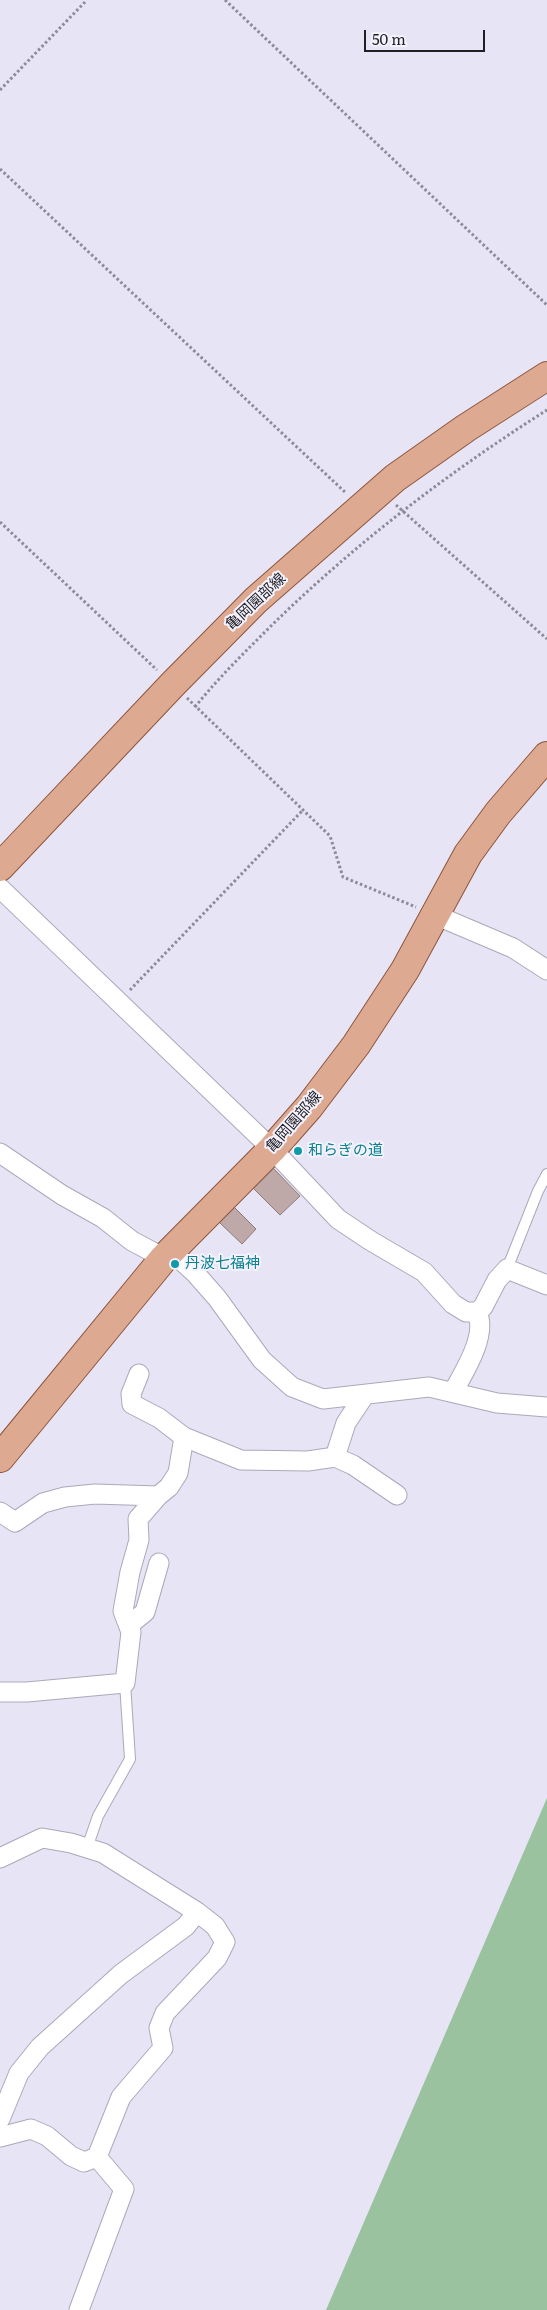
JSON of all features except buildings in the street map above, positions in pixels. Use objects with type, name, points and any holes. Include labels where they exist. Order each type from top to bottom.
[{"type":"main road","name":"亀岡園部線","points":[[0,867],[173,684],[256,600],[371,499],[466,428],[547,376]]},
{"type":"main road","name":"亀岡園部線","points":[[0,1458],[168,1255],[309,1107],[356,1045],[404,970],[433,914],[468,854],[498,813],[547,756]]},
{"type":"street","points":[[0,888],[272,1148],[338,1219],[424,1272],[453,1304],[466,1312],[477,1312],[484,1307],[497,1280],[507,1269],[547,1285]]},
{"type":"street","points":[[433,914],[514,948],[547,970]]},
{"type":"street","points":[[0,1153],[62,1195],[103,1218],[132,1241],[168,1255],[195,1273],[262,1360],[292,1386],[323,1399],[364,1396],[429,1387],[497,1403],[547,1407]]},
{"type":"street","points":[[453,1392],[472,1358],[481,1321],[477,1312]]},
{"type":"street","points":[[138,1374],[131,1394],[132,1404],[159,1418],[184,1437],[241,1460],[308,1461],[335,1457],[353,1465],[397,1495]]},
{"type":"street","points":[[335,1457],[346,1423],[364,1396]]},
{"type":"street","points":[[0,1692],[26,1692],[125,1682],[132,1632],[123,1611],[130,1572],[139,1540],[138,1519],[158,1496],[169,1487],[178,1473],[184,1437]]},
{"type":"street","points":[[0,1512],[15,1522],[43,1503],[64,1496],[94,1494],[158,1496]]},
{"type":"street","points":[[129,1625],[145,1612],[159,1564]]},
{"type":"street","points":[[0,1858],[42,1838],[103,1853],[198,1912],[215,1926],[225,1942],[218,1958],[165,2014],[159,2028],[163,2048],[121,2097],[97,2158]]},
{"type":"street","points":[[0,2119],[19,2073],[40,2047],[121,1974],[186,1926],[198,1912]]},
{"type":"street","points":[[0,2137],[31,2129],[47,2136],[71,2156],[84,2162],[97,2158]]},
{"type":"street","points":[[78,2310],[124,2188],[97,2158]]},
{"type":"lane","points":[[507,1269],[538,1191],[547,1174]]},
{"type":"lane","points":[[87,1848],[98,1816],[130,1759],[125,1682]]},
{"type":"path","points":[[225,0],[547,305]]},
{"type":"path","points":[[0,90],[85,1]]},
{"type":"path","points":[[0,168],[371,499],[402,511],[547,639]]},
{"type":"path","points":[[195,707],[214,682],[319,579],[402,511],[506,436],[547,410]]},
{"type":"path","points":[[0,522],[173,684],[330,836],[343,877],[433,914]]},
{"type":"path","points":[[120,1001],[303,810]]},
{"type":"green space","points":[[547,1798],[547,2310],[326,2310]]},
{"type":"place","name":"和らぎの道","points":[[298,1151]]},
{"type":"place","name":"丹波七福神","points":[[175,1264]]}]
